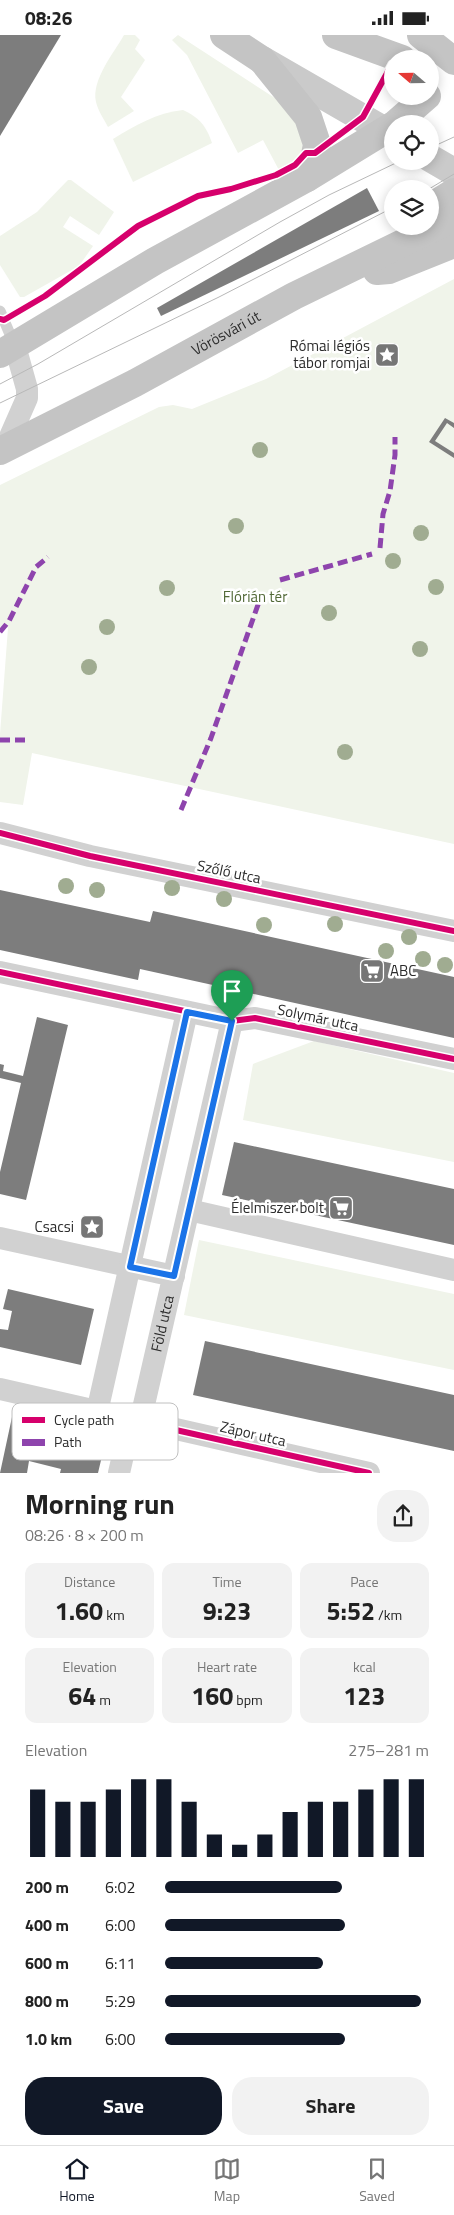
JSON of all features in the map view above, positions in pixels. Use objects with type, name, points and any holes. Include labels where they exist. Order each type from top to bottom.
[{"type":"main road","points":[[224,35],[262,61],[384,125]]},
{"type":"main road","points":[[336,35],[384,52]]},
{"type":"main road","points":[[421,35],[454,61]]},
{"type":"main road","points":[[262,61],[308,117],[317,144],[314,161],[307,177]]},
{"type":"main road","points":[[439,68],[454,71]]},
{"type":"main road","points":[[439,85],[454,71]]},
{"type":"main road","points":[[407,115],[418,105]]},
{"type":"main road","points":[[7,350],[155,261],[384,133]]},
{"type":"main road","points":[[439,163],[454,172]]},
{"type":"main road","points":[[439,201],[454,191]]},
{"type":"main road","name":"Vörösvári út","points":[[3,449],[134,383],[294,296],[341,275],[454,218]]},
{"type":"main road","points":[[341,275],[384,233]]},
{"type":"main road","points":[[341,275],[389,270],[454,244]]},
{"type":"street","points":[[3,449],[27,398],[28,389],[7,350]]},
{"type":"street","name":"Szőlő utca","points":[[0,833],[90,856],[454,931]]},
{"type":"street","name":"Solymár utca","points":[[0,972],[232,1021],[255,1018],[454,1059]]},
{"type":"street","points":[[99,1403],[187,1012]]},
{"type":"street","name":"Föld utca","points":[[141,1403],[174,1276],[232,1021]]},
{"type":"street","points":[[189,1210],[454,1270]]},
{"type":"street","points":[[0,1238],[174,1276]]},
{"type":"street","name":"Zápor utca","points":[[0,1389],[62,1403]]},
{"type":"street","name":"Zápor utca","points":[[178,1430],[369,1473]]},
{"type":"street","name":"Föld utca","points":[[119,1473],[123,1460]]},
{"type":"lane","points":[[0,311],[7,350]]},
{"type":"green space","points":[[124,35],[135,35],[140,40],[135,49],[145,60],[121,97],[134,111],[108,127],[96,102],[95,94],[104,67]]},
{"type":"green space","points":[[178,35],[281,102],[302,123],[303,146],[294,162],[280,172],[263,140],[238,153],[187,55],[172,40]]},
{"type":"green space","points":[[183,110],[202,123],[212,143],[133,182],[113,139],[138,124],[164,114]]},
{"type":"green space","points":[[68,180],[71,180],[114,212],[99,235],[70,216],[63,227],[93,246],[79,266],[24,297],[20,297],[0,265],[0,236],[37,212]]},
{"type":"green space","name":"Flórián tér","points":[[454,279],[454,844],[32,753],[23,805],[0,802],[0,734],[8,628],[0,627],[0,485],[159,407],[173,405],[192,409],[266,379]]},
{"type":"green space","points":[[314,1041],[454,1073],[454,1162],[243,1120],[253,1064]]},
{"type":"green space","points":[[199,1240],[454,1294],[454,1370],[184,1315]]},
{"type":"building","points":[[0,35],[61,35],[0,136]]},
{"type":"building","points":[[367,188],[379,211],[161,316],[157,308]]},
{"type":"building","points":[[445,418],[454,423],[454,428],[447,423],[435,441],[454,453],[454,458],[429,442]]},
{"type":"building","points":[[0,890],[150,922],[153,911],[454,977],[454,1038],[140,969],[138,980],[0,950]]},
{"type":"building","points":[[37,1017],[68,1025],[26,1200],[0,1194],[0,1172],[21,1083],[0,1078],[0,1064],[4,1065],[3,1071],[23,1076]]},
{"type":"building","points":[[234,1142],[454,1189],[454,1245],[222,1195]]},
{"type":"building","points":[[8,1289],[94,1309],[81,1365],[0,1347],[0,1329],[8,1330],[12,1311],[3,1309]]},
{"type":"building","points":[[205,1341],[454,1395],[454,1451],[193,1395]]},
{"type":"building","points":[[12,1417],[12,1460],[101,1460],[98,1473],[60,1473],[61,1469],[29,1461],[27,1473],[0,1473]]},
{"type":"tram line","points":[[439,144],[454,137]]},
{"type":"tram line","points":[[0,384],[38,364],[280,222],[329,195],[384,169]]},
{"type":"tram line","points":[[439,183],[454,174]]},
{"type":"tram line","points":[[0,403],[219,297],[384,212]]},
{"type":"marked path","points":[[380,548],[383,514],[390,491],[395,455],[395,437]]},
{"type":"marked path","points":[[280,580],[372,554]]},
{"type":"marked path","points":[[0,632],[9,621],[36,567],[48,557]]},
{"type":"marked path","points":[[181,810],[211,738],[260,599]]},
{"type":"marked path","points":[[0,740],[28,740]]},
{"type":"cycle path","points":[[0,319],[4,320],[45,296],[138,226],[198,196],[231,189],[276,175],[295,165],[306,153],[315,153],[363,117],[384,79]]},
{"type":"cycle path","points":[[0,833],[90,856],[454,931]]},
{"type":"cycle path","points":[[0,972],[232,1021],[255,1018],[454,1059]]},
{"type":"cycle path","points":[[178,1430],[369,1473]]},
{"type":"place","name":"Római légiós tábor romjai","points":[[387,355]]},
{"type":"place","name":"ABC","points":[[372,971]]},
{"type":"place","name":"Élelmiszer bolt","points":[[341,1208]]},
{"type":"place","name":"Csacsi","points":[[92,1227]]},
{"type":"route","points":[[187,1012],[232,1021],[174,1276],[130,1267],[187,1012]]}]
